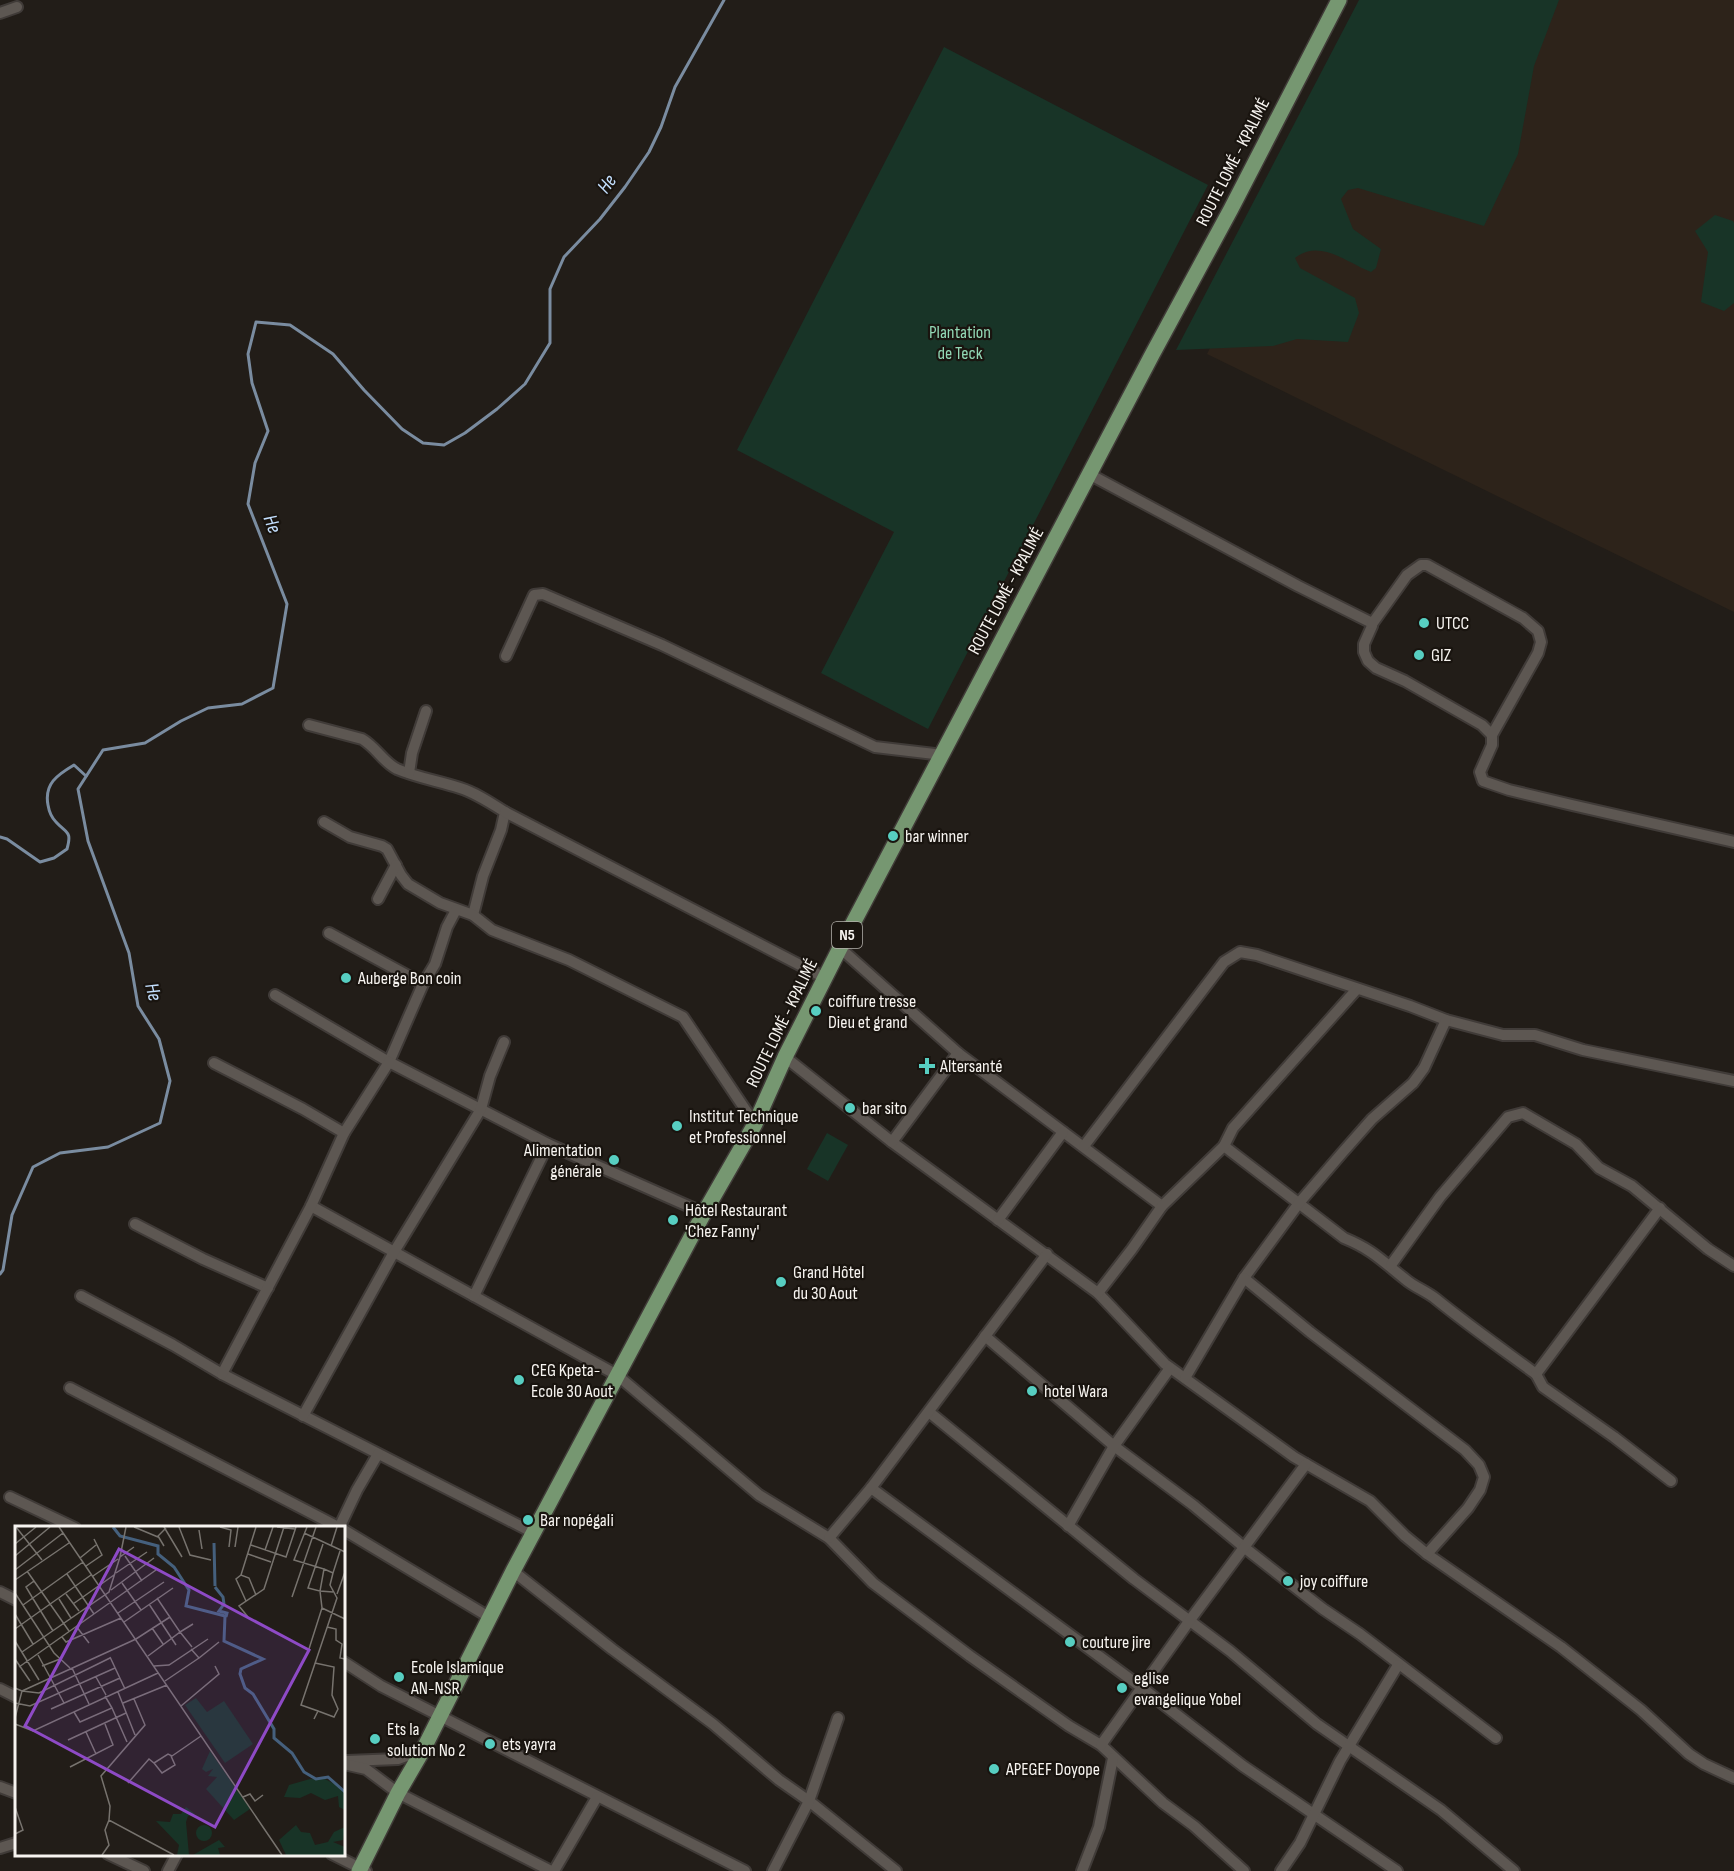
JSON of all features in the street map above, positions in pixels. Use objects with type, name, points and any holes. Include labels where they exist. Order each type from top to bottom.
[{"type":"main road","name":"ROUTE LOMÉ - KPALIMÉ","points":[[362,1870],[398,1793],[423,1750],[513,1571],[704,1213],[755,1124],[785,1057],[840,948],[1089,474],[1232,209],[1339,0]]},
{"type":"street","points":[[0,13],[17,7]]},
{"type":"street","points":[[1089,474],[1372,624]]},
{"type":"street","points":[[1492,735],[1482,725],[1405,681],[1376,668],[1368,661],[1364,652],[1364,644],[1372,624],[1407,575],[1421,565],[1427,565],[1523,618],[1538,631],[1541,642],[1538,653],[1492,735],[1492,745],[1480,772],[1483,781],[1572,806],[1734,842]]},
{"type":"street","points":[[506,656],[534,596],[543,594],[662,645],[874,747],[943,755]]},
{"type":"street","points":[[409,773],[412,753],[426,711]]},
{"type":"street","points":[[309,725],[362,739],[388,764],[470,792],[825,978]]},
{"type":"street","points":[[473,915],[483,876],[501,830],[505,812]]},
{"type":"street","points":[[324,822],[350,837],[387,849],[408,884],[440,903],[473,915],[492,930],[569,960],[683,1017],[755,1124]]},
{"type":"street","points":[[378,899],[396,865]]},
{"type":"street","points":[[222,1374],[311,1206],[344,1133],[389,1062],[423,984],[435,964],[447,927],[456,910]]},
{"type":"street","points":[[329,933],[423,984]]},
{"type":"street","points":[[840,948],[958,1053],[1162,1206]]},
{"type":"street","points":[[1084,1146],[1224,962],[1235,953],[1245,952],[1257,955],[1446,1020],[1503,1035],[1535,1035],[1583,1050],[1734,1081]]},
{"type":"street","points":[[1098,1293],[1162,1206],[1224,1146],[1233,1128],[1357,988]]},
{"type":"street","points":[[275,995],[389,1062],[548,1144],[704,1213]]},
{"type":"street","points":[[1185,1378],[1244,1278],[1299,1203],[1372,1119],[1413,1083],[1424,1068],[1446,1020]]},
{"type":"street","points":[[303,1416],[394,1252],[481,1108],[490,1076],[504,1042]]},
{"type":"street","points":[[892,1142],[958,1053]]},
{"type":"street","points":[[785,1057],[892,1142],[1098,1293],[1170,1368],[1306,1464],[1370,1501],[1427,1554],[1561,1647],[1641,1710],[1689,1754],[1734,1778]]},
{"type":"street","points":[[214,1063],[344,1133]]},
{"type":"street","points":[[1391,1265],[1440,1197],[1509,1117],[1523,1113],[1576,1144],[1599,1168],[1632,1186],[1708,1249],[1734,1266]]},
{"type":"street","points":[[998,1220],[1063,1132]]},
{"type":"street","points":[[474,1296],[548,1144]]},
{"type":"street","points":[[1224,1146],[1344,1238],[1366,1247],[1391,1265],[1406,1279],[1536,1374],[1543,1387],[1671,1481]]},
{"type":"street","points":[[311,1206],[617,1375],[759,1495],[829,1538],[873,1583],[970,1656],[1069,1726],[1101,1745],[1113,1758],[1244,1871]]},
{"type":"street","points":[[1536,1374],[1660,1208]]},
{"type":"street","points":[[135,1224],[203,1259],[268,1288]]},
{"type":"street","points":[[829,1538],[871,1488],[1047,1254]]},
{"type":"street","points":[[1244,1278],[1310,1332],[1465,1450],[1479,1465],[1484,1477],[1477,1495],[1427,1554]]},
{"type":"street","points":[[81,1296],[222,1374],[534,1533]]},
{"type":"street","points":[[985,1336],[1114,1446],[1496,1738]]},
{"type":"street","points":[[1068,1526],[1114,1446],[1170,1368]]},
{"type":"street","points":[[70,1388],[337,1526]]},
{"type":"street","points":[[929,1412],[1134,1579],[1230,1651],[1317,1724],[1456,1822],[1514,1871]]},
{"type":"street","points":[[342,1526],[357,1490],[378,1454]]},
{"type":"street","points":[[1101,1745],[1141,1687],[1306,1464]]},
{"type":"street","points":[[871,1488],[1141,1687],[1243,1766],[1397,1871]]},
{"type":"street","points":[[10,1497],[73,1526]]},
{"type":"street","points":[[345,1530],[489,1617]]},
{"type":"street","points":[[513,1571],[713,1724],[779,1780],[809,1801],[896,1871]]},
{"type":"street","points":[[0,1592],[15,1599]]},
{"type":"street","points":[[345,1663],[381,1686],[745,1871]]},
{"type":"street","points":[[1281,1871],[1300,1844],[1349,1745],[1398,1665]]},
{"type":"street","points":[[0,1689],[15,1696]]},
{"type":"street","points":[[773,1871],[809,1801],[838,1718]]},
{"type":"street","points":[[345,1762],[398,1759],[423,1750]]},
{"type":"street","points":[[1082,1871],[1099,1827],[1113,1758]]},
{"type":"street","points":[[345,1762],[366,1769],[398,1793],[553,1871],[597,1797]]},
{"type":"street","points":[[0,1787],[15,1793]]},
{"type":"street","points":[[0,1848],[15,1843]]},
{"type":"street","points":[[112,1856],[144,1871]]},
{"type":"street","points":[[168,1871],[176,1856]]},
{"type":"street","points":[[336,1856],[362,1870]]},
{"type":"shaded area","points":[[1385,0],[1734,0],[1734,612],[1207,354]]},
{"type":"green space","points":[[1359,0],[1559,0],[1534,66],[1518,154],[1484,226],[1358,188],[1348,190],[1341,199],[1353,229],[1381,249],[1376,268],[1371,272],[1324,251],[1304,252],[1295,258],[1300,268],[1355,298],[1359,313],[1348,342],[1297,339],[1273,346],[1176,350]]},
{"type":"green space","name":"Plantation de Teck","points":[[944,47],[1208,185],[928,729],[821,673],[894,532],[737,450]]},
{"type":"green space","points":[[1715,215],[1734,223],[1734,303],[1724,311],[1701,302],[1708,252],[1695,231]]},
{"type":"green space","points":[[827,1133],[848,1145],[828,1181],[807,1169]]},
{"type":"waterway","name":"He","points":[[0,1274],[3,1270],[12,1215],[33,1167],[60,1153],[108,1147],[160,1123],[170,1081],[159,1039],[138,1006],[129,953],[88,841],[78,789],[103,750],[145,743],[208,708],[242,704],[273,688],[287,604],[248,504],[255,463],[268,431],[252,383],[248,354],[256,322],[290,325],[333,354],[402,429],[423,443],[444,445],[465,433],[525,384],[550,343],[550,289],[564,257],[600,219],[649,152],[661,127],[675,87],[724,0]]},
{"type":"waterway","points":[[0,837],[7,839],[40,862],[54,858],[67,849],[69,836],[51,814],[47,798],[48,791],[53,781],[74,765],[86,776]]},
{"type":"place","name":"UTCC","points":[[1424,623]]},
{"type":"place","name":"GIZ","points":[[1419,655]]},
{"type":"place","name":"bar winner","points":[[893,836]]},
{"type":"place","name":"Auberge Bon coin","points":[[346,978]]},
{"type":"place","name":"coiffure tresse Dieu et grand","points":[[816,1011]]},
{"type":"place","name":"Altersanté","points":[[927,1066]]},
{"type":"place","name":"bar sito","points":[[850,1108]]},
{"type":"place","name":"Institut Technique et Professionnel","points":[[677,1126]]},
{"type":"place","name":"Alimentation générale","points":[[614,1160]]},
{"type":"place","name":"Hôtel Restaurant 'Chez Fanny'","points":[[673,1220]]},
{"type":"place","name":"Grand Hôtel du 30 Aout","points":[[781,1282]]},
{"type":"place","name":"CEG Kpeta- Ecole 30 Aout","points":[[519,1380]]},
{"type":"place","name":"hotel Wara","points":[[1032,1391]]},
{"type":"place","name":"Bar nopégali","points":[[528,1520]]},
{"type":"place","name":"joy coiffure","points":[[1288,1581]]},
{"type":"place","name":"couture jire","points":[[1070,1642]]},
{"type":"place","name":"Ecole Islamique AN-NSR","points":[[399,1677]]},
{"type":"place","name":"eglise evangelique Yobel","points":[[1122,1688]]},
{"type":"place","name":"Ets la solution No 2","points":[[375,1739]]},
{"type":"place","name":"ets yayra","points":[[490,1744]]},
{"type":"place","name":"APEGEF Doyope","points":[[994,1769]]}]
